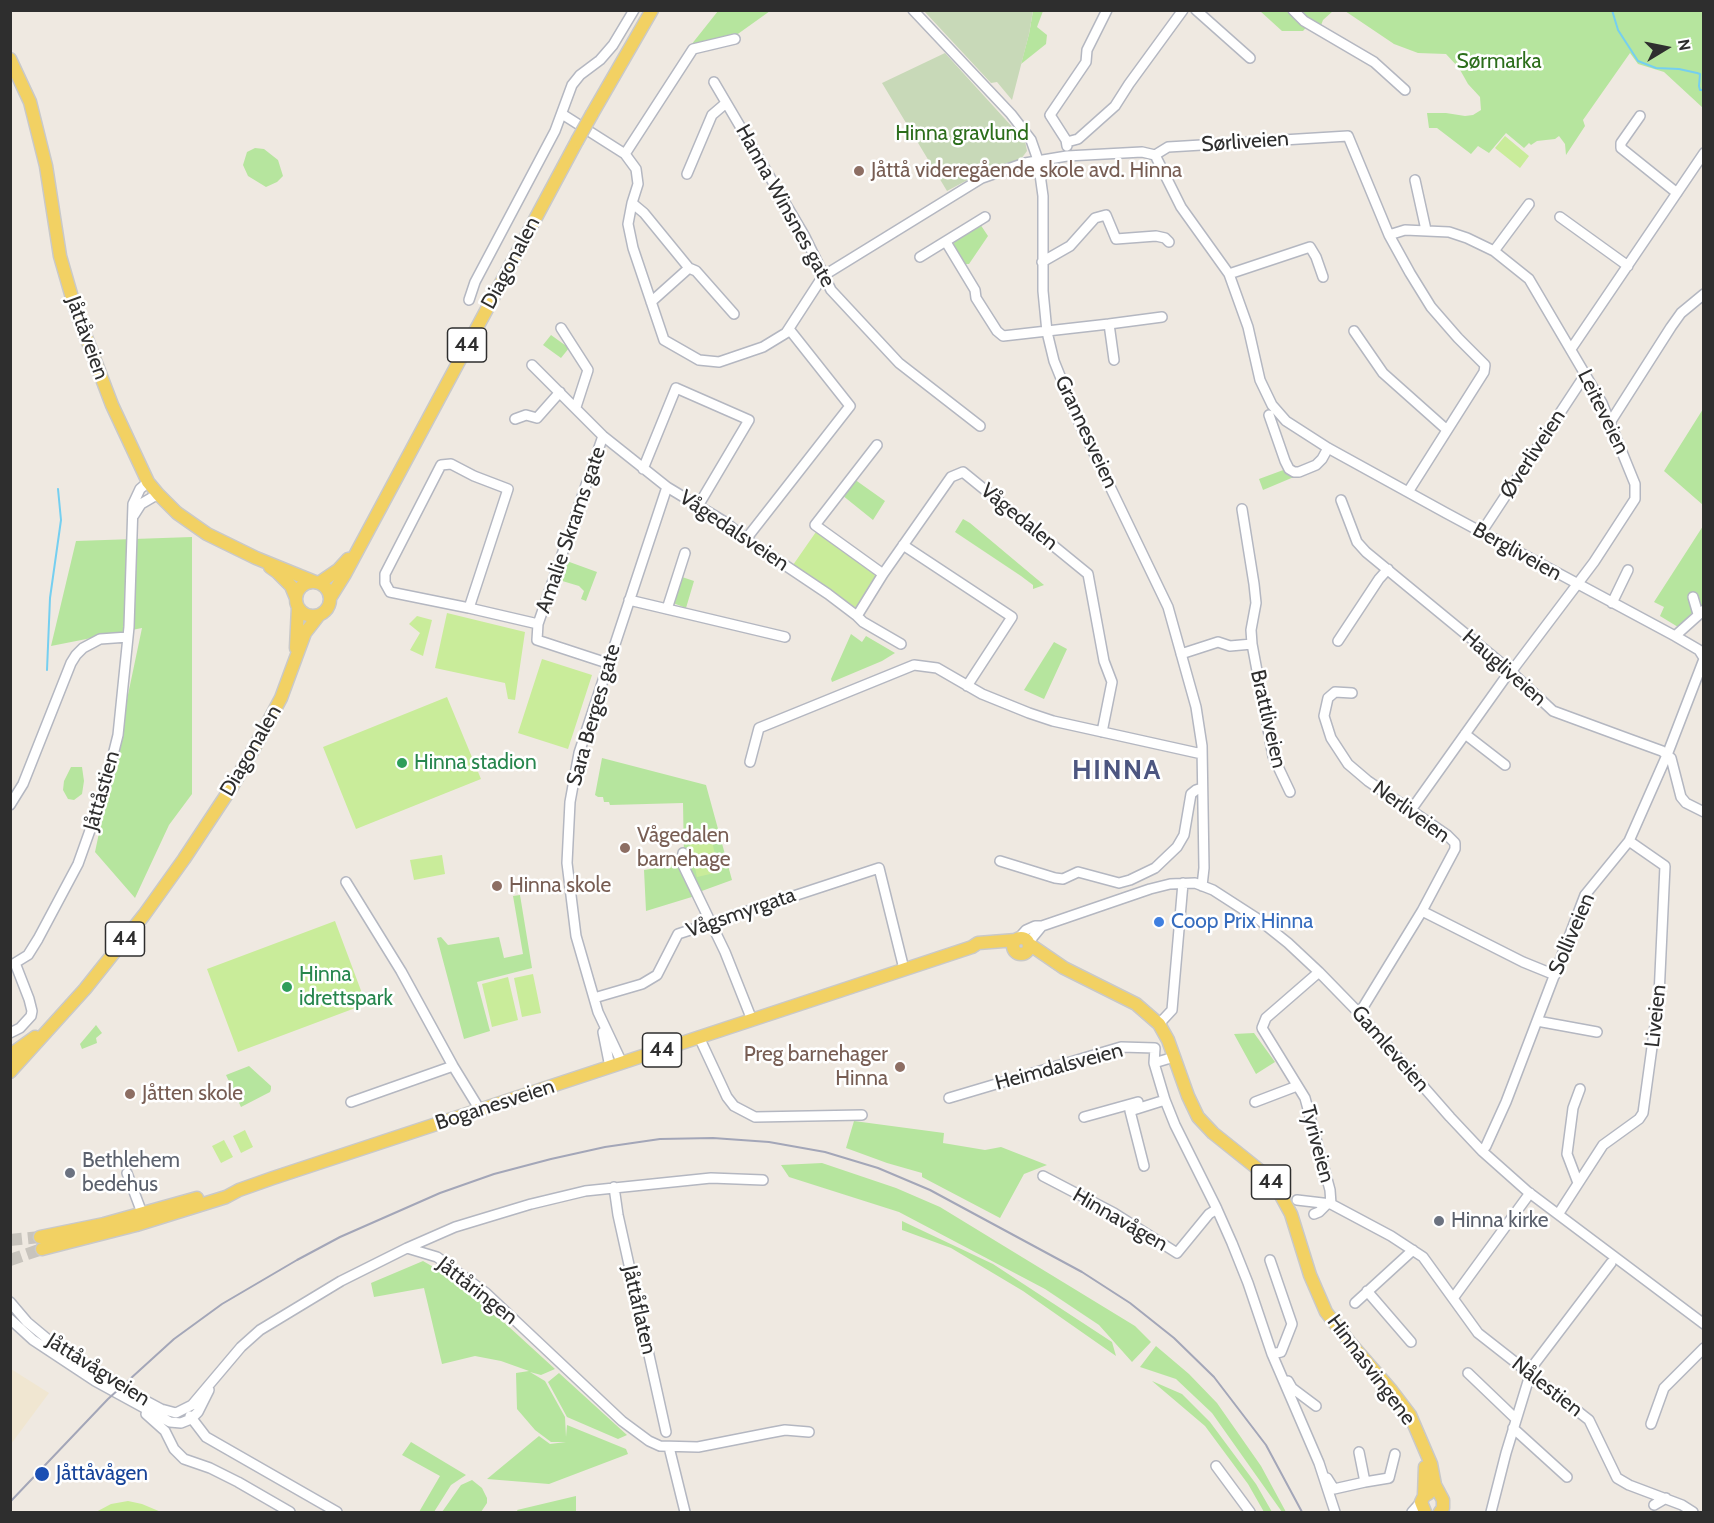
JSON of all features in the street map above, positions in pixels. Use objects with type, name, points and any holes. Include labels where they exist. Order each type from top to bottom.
[{"type":"main road","name":"Diagonalen","points":[[330,598],[358,550],[577,141],[652,10]]},
{"type":"main road","name":"Jåttåveien","points":[[10,59],[30,102],[46,166],[60,256],[75,308],[112,405],[148,482],[177,513],[207,534],[256,558],[317,583]]},
{"type":"main road","name":"Diagonalen","points":[[317,583],[338,570],[358,550]]},
{"type":"main road","name":"Jåttåveien","points":[[256,558],[277,572],[291,586],[297,602]]},
{"type":"main road","points":[[317,583],[326,588],[330,598]]},
{"type":"main road","name":"44","points":[[297,602],[302,585],[317,583]]},
{"type":"main road","name":"44","points":[[319,615],[327,608],[330,598]]},
{"type":"main road","name":"Diagonalen","points":[[296,658],[297,602]]},
{"type":"main road","points":[[297,602],[309,616],[319,615]]},
{"type":"main road","name":"Diagonalen","points":[[61,1015],[105,964],[184,859],[233,785],[281,698],[305,633],[319,615]]},
{"type":"main road","name":"Boganesveien","points":[[239,1190],[224,1190],[41,1243],[136,1225],[226,1197],[239,1190],[972,947],[1022,945]]},
{"type":"main road","name":"Hinnasvingene","points":[[1022,945],[1136,1004],[1159,1024],[1168,1040],[1198,1117],[1213,1133],[1263,1173],[1279,1192],[1291,1214],[1310,1275],[1326,1312],[1400,1400],[1415,1425],[1431,1464],[1438,1494]]},
{"type":"main road","name":"44","points":[[10,1055],[61,1015]]},
{"type":"main road","name":"44","points":[[10,1071],[61,1015]]},
{"type":"main road","name":"Hinnasvingene","points":[[1423,1504],[1426,1481],[1424,1448]]},
{"type":"main road","points":[[1423,1504],[1430,1493],[1438,1494]]},
{"type":"main road","name":"44","points":[[1438,1494],[1443,1500],[1442,1511]]},
{"type":"street","points":[[469,300],[475,282],[541,159],[562,114],[572,85],[613,45],[634,10]]},
{"type":"street","name":"Grannesveien","points":[[913,10],[1011,114],[1031,140],[1038,160],[1042,196],[1043,291],[1047,332],[1054,361],[1077,418],[1168,608],[1198,718],[1202,754],[1204,868],[1202,886]]},
{"type":"street","points":[[1067,156],[1067,142],[1050,115],[1086,62],[1087,50],[1107,10]]},
{"type":"street","points":[[1067,142],[1078,139],[1115,106],[1183,10]]},
{"type":"street","points":[[1196,10],[1250,58]]},
{"type":"street","points":[[1293,10],[1304,21],[1374,62],[1405,90]]},
{"type":"street","points":[[626,154],[693,49],[735,39]]},
{"type":"street","name":"Hanna Winsnes gate","points":[[714,82],[804,235],[831,290],[899,363],[980,426]]},
{"type":"street","name":"Hanna Winsnes gate","points":[[687,174],[712,115],[726,103]]},
{"type":"street","points":[[562,114],[631,159],[638,176],[638,184],[628,224],[633,248],[664,340],[699,360],[719,362],[763,348],[789,329],[823,276]]},
{"type":"street","points":[[1640,116],[1621,143],[1621,148],[1677,193]]},
{"type":"street","name":"Sørliveien","points":[[823,276],[982,178],[1038,160],[1142,152],[1155,155],[1168,147],[1178,146],[1348,136],[1389,235]]},
{"type":"street","points":[[1571,349],[1704,153]]},
{"type":"street","name":"Bergliveien","points":[[1155,155],[1181,207],[1229,274],[1248,327],[1260,380],[1272,405],[1286,421],[1328,448],[1481,533],[1578,585],[1613,597],[1699,650],[1704,659]]},
{"type":"street","points":[[1415,180],[1426,230]]},
{"type":"street","points":[[632,203],[644,213],[689,268],[696,271],[734,314]]},
{"type":"street","points":[[1494,251],[1529,204]]},
{"type":"street","points":[[1042,262],[1070,246],[1095,218],[1106,215],[1116,238],[1156,236],[1165,238],[1168,242]]},
{"type":"street","points":[[920,257],[985,217]]},
{"type":"street","points":[[1560,217],[1628,266]]},
{"type":"street","name":"Leiteveien","points":[[1389,235],[1405,230],[1449,232],[1494,251],[1529,279],[1611,421],[1635,484],[1635,499],[1578,585]]},
{"type":"street","points":[[1389,235],[1432,307],[1458,338],[1485,364],[1484,372],[1408,492]]},
{"type":"street","points":[[946,242],[975,290],[976,298],[997,331],[1003,336],[1162,317]]},
{"type":"street","points":[[1229,274],[1310,247],[1323,277]]},
{"type":"street","points":[[651,302],[689,268]]},
{"type":"street","points":[[1611,421],[1681,313],[1704,294]]},
{"type":"street","points":[[1109,324],[1114,360]]},
{"type":"street","points":[[561,328],[588,370],[576,407]]},
{"type":"street","points":[[746,539],[850,406],[789,329]]},
{"type":"street","points":[[1354,331],[1383,373],[1447,430]]},
{"type":"street","name":"Vågedalsveien","points":[[532,365],[603,436],[643,469],[667,487],[725,522],[863,622],[901,644]]},
{"type":"street","name":"Øverliveien","points":[[1481,533],[1585,375]]},
{"type":"street","points":[[643,469],[676,388],[749,420],[698,506]]},
{"type":"street","points":[[515,419],[526,415],[537,418],[560,392]]},
{"type":"street","points":[[1269,415],[1285,461],[1289,469],[1294,472],[1316,465],[1328,448]]},
{"type":"street","points":[[1276,434],[1287,430]]},
{"type":"street","name":"Amalie Skrams gate","points":[[538,624],[603,436]]},
{"type":"street","points":[[878,445],[815,525],[883,574]]},
{"type":"street","points":[[469,608],[508,489],[474,476],[452,464],[441,465],[385,574],[385,583],[390,592],[538,624],[537,640],[607,663]]},
{"type":"street","name":"Vågedalen","points":[[857,616],[883,574],[951,477],[963,472],[1090,577],[1104,661],[1112,682],[1102,732]]},
{"type":"street","name":"Jåttåstien","points":[[15,963],[28,955],[49,922],[78,864],[95,819],[118,735],[129,637],[135,498],[148,482]]},
{"type":"street","name":"Sara Berges gate","points":[[616,1065],[576,936],[567,863],[570,802],[578,759],[607,663],[667,487]]},
{"type":"street","points":[[134,515],[141,504],[158,494]]},
{"type":"street","name":"Haugliveien","points":[[1341,500],[1359,546],[1553,711],[1667,755]]},
{"type":"street","name":"Brattliveien","points":[[1242,509],[1248,537],[1256,603],[1251,630],[1252,644],[1273,756],[1290,792]]},
{"type":"street","points":[[903,545],[1012,617],[967,686]]},
{"type":"street","points":[[667,609],[685,554]]},
{"type":"street","points":[[1338,641],[1388,569]]},
{"type":"street","points":[[1613,597],[1628,570]]},
{"type":"street","points":[[1411,810],[1571,590],[1578,585]]},
{"type":"street","points":[[1675,636],[1701,612],[1693,597]]},
{"type":"street","points":[[629,600],[785,637]]},
{"type":"street","points":[[10,805],[22,784],[68,669],[76,655],[92,642],[100,639],[129,637]]},
{"type":"street","name":"Brattliveien","points":[[1181,654],[1218,642],[1230,646],[1252,644]]},
{"type":"street","name":"Solliveien","points":[[1482,1151],[1506,1102],[1585,895],[1629,841],[1667,755],[1704,659]]},
{"type":"street","points":[[750,762],[759,728],[914,665],[937,668],[982,694],[1029,713],[1202,754]]},
{"type":"street","name":"Nerliveien","points":[[1352,693],[1335,692],[1328,698],[1324,716],[1330,738],[1348,764],[1368,782],[1447,835],[1455,843],[1455,849],[1422,911],[1362,1009],[1357,1011]]},
{"type":"street","points":[[1465,734],[1505,765]]},
{"type":"street","points":[[1667,755],[1671,758],[1681,797],[1686,803],[1704,812]]},
{"type":"street","points":[[1000,861],[1055,878],[1063,879],[1078,872],[1115,882],[1130,880],[1149,872],[1170,855],[1184,836],[1191,794],[1196,789],[1202,788]]},
{"type":"street","name":"Liveien","points":[[1559,1214],[1603,1145],[1639,1119],[1643,1113],[1662,960],[1665,866],[1629,841]]},
{"type":"street","points":[[682,853],[682,863],[725,952],[752,1020]]},
{"type":"street","name":"Vågsmyrgata","points":[[594,998],[642,984],[657,975],[678,934],[879,868],[904,969]]},
{"type":"street","points":[[346,882],[480,1110]]},
{"type":"street","points":[[1114,903],[1115,882]]},
{"type":"street","points":[[1159,1024],[1172,1010],[1183,883]]},
{"type":"street","name":"Gamleveien","points":[[1022,945],[1042,926],[1150,890],[1183,883],[1196,883],[1202,886],[1258,920],[1288,943],[1319,972],[1357,1011],[1430,1096],[1482,1151],[1530,1194],[1704,1324]]},
{"type":"street","points":[[1422,911],[1555,975]]},
{"type":"street","points":[[10,953],[30,999],[32,1011],[31,1016],[20,1028],[10,1033]]},
{"type":"street","name":"Tyriveien","points":[[1319,972],[1266,1018],[1260,1028],[1305,1098],[1330,1190],[1330,1204]]},
{"type":"street","points":[[1537,1022],[1597,1032]]},
{"type":"street","points":[[699,1037],[727,1097],[734,1106],[755,1117],[862,1115]]},
{"type":"street","name":"Heimdalsveien","points":[[950,1098],[1121,1047],[1155,1048],[1154,1063]]},
{"type":"street","points":[[1174,1057],[1154,1063],[1164,1097],[1175,1125],[1217,1209],[1248,1283],[1272,1354],[1318,1463],[1335,1512]]},
{"type":"street","points":[[351,1102],[453,1066]]},
{"type":"street","name":"Tyriveien","points":[[1255,1102],[1297,1086]]},
{"type":"street","points":[[1578,1183],[1567,1154],[1573,1108],[1580,1089]]},
{"type":"street","points":[[1084,1117],[1164,1097]]},
{"type":"street","points":[[1144,1166],[1130,1111],[1164,1097]]},
{"type":"street","points":[[127,1173],[142,1213]]},
{"type":"street","name":"Hinnavågen","points":[[1043,1176],[1114,1213],[1177,1252],[1209,1214],[1217,1209]]},
{"type":"street","points":[[337,1512],[206,1437],[185,1409],[197,1400],[241,1347],[260,1330],[341,1281],[407,1248],[456,1227],[513,1209],[585,1191],[614,1187],[711,1178],[763,1180]]},
{"type":"street","name":"Jåttåflaten","points":[[614,1187],[666,1432]]},
{"type":"street","points":[[1454,1297],[1530,1194]]},
{"type":"street","name":"Nålestien","points":[[1297,1200],[1330,1204],[1423,1257],[1429,1269],[1454,1297],[1478,1333],[1589,1420],[1617,1478],[1694,1512]]},
{"type":"street","points":[[1314,1214],[1330,1204]]},
{"type":"street","name":"Jåttåringen","points":[[407,1248],[437,1257],[463,1275],[494,1300],[638,1435],[660,1446],[669,1447]]},
{"type":"street","points":[[1355,1302],[1413,1250]]},
{"type":"street","points":[[1270,1260],[1292,1323],[1281,1352],[1272,1354]]},
{"type":"street","points":[[1491,1512],[1514,1424],[1529,1378],[1529,1371],[1611,1263]]},
{"type":"street","points":[[1367,1291],[1411,1342]]},
{"type":"street","name":"Jåttåvågveien","points":[[10,1302],[48,1341],[90,1369],[161,1409],[176,1413],[185,1409]]},
{"type":"street","name":"Jåttåvågveien","points":[[10,1319],[33,1341],[130,1401],[174,1423],[191,1419]]},
{"type":"street","points":[[1651,1424],[1664,1388],[1704,1348]]},
{"type":"street","points":[[1272,1354],[1292,1388],[1316,1406]]},
{"type":"street","points":[[1468,1373],[1514,1424],[1567,1477]]},
{"type":"street","points":[[191,1419],[204,1403],[213,1382]]},
{"type":"street","name":"Jåttåvågveien","points":[[130,1401],[160,1425],[174,1449],[184,1459],[210,1468],[290,1512]]},
{"type":"street","points":[[685,1512],[669,1447],[706,1446],[785,1430],[809,1432]]},
{"type":"street","points":[[1359,1452],[1365,1482]]},
{"type":"street","points":[[1318,1463],[1334,1489],[1389,1478],[1395,1454]]},
{"type":"street","points":[[1216,1466],[1250,1512]]},
{"type":"street","points":[[1654,1505],[1666,1498]]},
{"type":"street","points":[[1670,1510],[1677,1503]]},
{"type":"street","points":[[1412,1512],[1423,1504]]},
{"type":"shaded area","points":[[11,1369],[49,1393],[10,1444]]},
{"type":"green space","points":[[718,11],[770,11],[735,36],[691,45]]},
{"type":"green space","name":"Hinna gravlund","points":[[924,11],[1033,11],[1012,100],[997,82],[991,83]]},
{"type":"green space","points":[[1033,11],[1043,11],[1037,27],[1047,35],[1046,44],[1021,64],[1029,34]]},
{"type":"green space","points":[[1260,11],[1333,11],[1323,20],[1320,28],[1311,22],[1303,31],[1282,31]]},
{"type":"green space","name":"Sørmarka","points":[[1345,11],[1703,11],[1703,108],[1664,72],[1638,64],[1630,53],[1583,120],[1585,126],[1566,155],[1565,144],[1559,136],[1555,139],[1537,141],[1531,145],[1529,143],[1524,148],[1506,133],[1489,153],[1478,146],[1471,154],[1437,128],[1429,128],[1427,113],[1465,116],[1473,115],[1481,110],[1480,97],[1468,84],[1459,68],[1446,54],[1418,53],[1394,44]]},
{"type":"green space","name":"Hinna gravlund","points":[[945,53],[1025,141],[1027,151],[1021,159],[988,169],[947,191],[882,83]]},
{"type":"green space","points":[[1505,136],[1529,156],[1520,168],[1495,148]]},
{"type":"green space","points":[[255,148],[264,149],[278,160],[283,176],[266,187],[248,176],[243,165],[247,152]]},
{"type":"green space","points":[[980,224],[988,236],[969,264],[965,264],[953,245],[955,241]]},
{"type":"green space","points":[[551,335],[569,348],[561,358],[543,345]]},
{"type":"green space","points":[[1703,409],[1703,505],[1664,471]]},
{"type":"green space","points":[[1286,469],[1301,474],[1263,490],[1259,479]]},
{"type":"green space","points":[[854,479],[885,501],[873,520],[842,495]]},
{"type":"green space","points":[[963,519],[1044,585],[1033,589],[1033,585],[1021,576],[955,532]]},
{"type":"green space","points":[[1703,526],[1703,605],[1678,627],[1660,616],[1664,607],[1654,602]]},
{"type":"green space","points":[[818,529],[873,570],[876,579],[856,608],[793,565]]},
{"type":"green space","points":[[192,537],[192,794],[169,825],[135,898],[95,852],[142,628],[51,646],[76,541]]},
{"type":"green space","points":[[564,560],[597,572],[586,601],[581,599],[584,591],[579,586],[559,580]]},
{"type":"green space","points":[[682,577],[694,581],[686,608],[673,603]]},
{"type":"green space","points":[[447,613],[525,632],[515,700],[508,699],[505,683],[435,668]]},
{"type":"green space","points":[[417,616],[432,620],[423,656],[410,650],[420,633],[409,624]]},
{"type":"green space","points":[[851,634],[862,642],[866,636],[895,653],[882,661],[832,682],[831,679]]},
{"type":"green space","points":[[1054,642],[1067,649],[1044,699],[1024,690]]},
{"type":"green space","points":[[542,659],[592,675],[568,749],[518,733]]},
{"type":"green space","name":"Hinna stadion","points":[[447,697],[481,779],[356,829],[323,747]]},
{"type":"green space","points":[[602,758],[706,785],[732,880],[699,892],[684,859],[683,803],[610,805],[609,802],[604,802],[603,797],[595,795]]},
{"type":"green space","points":[[71,767],[82,767],[84,781],[82,794],[74,800],[68,799],[63,790],[64,781]]},
{"type":"green space","points":[[709,828],[719,872],[697,877],[687,833]]},
{"type":"green space","points":[[442,855],[445,874],[414,880],[410,860]]},
{"type":"green space","points":[[679,864],[695,896],[646,911],[644,870]]},
{"type":"green space","points":[[520,895],[532,968],[477,982],[490,1031],[464,1039],[437,938],[441,937],[448,945],[499,937],[504,958],[523,954],[513,896]]},
{"type":"green space","name":"Hinna idrettspark","points":[[335,921],[366,1004],[238,1052],[207,969]]},
{"type":"green space","points":[[533,974],[541,1013],[522,1017],[514,978]]},
{"type":"green space","points":[[508,977],[518,1020],[492,1027],[482,984]]},
{"type":"green space","points":[[96,1025],[102,1033],[96,1038],[97,1043],[82,1049],[80,1044]]},
{"type":"green space","points":[[1254,1033],[1275,1062],[1256,1074],[1234,1034]]},
{"type":"green space","points":[[249,1066],[271,1086],[271,1089],[270,1092],[241,1107],[226,1075]]},
{"type":"green space","points":[[854,1121],[944,1133],[943,1143],[985,1150],[1001,1147],[1047,1165],[1024,1174],[1000,1218],[922,1177],[922,1173],[846,1148]]},
{"type":"green space","points":[[245,1130],[253,1147],[241,1153],[233,1136]]},
{"type":"green space","points":[[224,1140],[233,1157],[221,1163],[212,1146]]},
{"type":"green space","points":[[822,1163],[896,1188],[940,1207],[1135,1326],[1151,1342],[1132,1362],[1099,1325],[1045,1289],[899,1212],[789,1177],[781,1165]]},
{"type":"green space","points":[[902,1221],[993,1264],[1112,1342],[1116,1356],[1023,1291],[951,1248],[902,1230]]},
{"type":"green space","points":[[423,1261],[461,1283],[555,1369],[541,1375],[530,1372],[545,1381],[565,1417],[566,1437],[567,1425],[626,1449],[628,1454],[549,1484],[487,1479],[539,1436],[550,1444],[566,1442],[551,1442],[535,1430],[517,1409],[516,1373],[529,1371],[501,1361],[475,1356],[442,1364],[424,1288],[374,1297],[371,1283]]},
{"type":"green space","points":[[1156,1346],[1189,1374],[1217,1403],[1261,1466],[1286,1512],[1282,1512],[1212,1413],[1176,1379],[1140,1367]]},
{"type":"green space","points":[[559,1373],[627,1435],[618,1439],[567,1417],[548,1382]]},
{"type":"green space","points":[[1152,1381],[1182,1394],[1210,1422],[1256,1484],[1272,1512],[1264,1512],[1248,1484],[1205,1426]]},
{"type":"green space","points":[[411,1442],[466,1475],[451,1485],[434,1512],[419,1512],[440,1476],[402,1455]]},
{"type":"green space","points":[[472,1480],[482,1488],[487,1498],[487,1503],[481,1512],[442,1512],[461,1485]]},
{"type":"green space","points":[[576,1496],[576,1512],[518,1512],[517,1510]]},
{"type":"green space","points":[[128,1501],[161,1512],[96,1512],[111,1504]]},
{"type":"waterway","points":[[1612,10],[1618,30],[1638,61],[1656,68],[1679,69],[1700,74],[1699,86],[1700,90],[1704,90]]},
{"type":"waterway","points":[[47,670],[50,598],[61,520],[58,489]]},
{"type":"tunnel","points":[[10,1240],[40,1237]]},
{"type":"tunnel","points":[[10,1260],[42,1249]]},
{"type":"railway","points":[[10,1502],[108,1399],[174,1339],[222,1304],[340,1237],[440,1193],[494,1174],[605,1147],[660,1139],[713,1138],[769,1142],[825,1152],[878,1168],[930,1190],[1082,1272],[1130,1303],[1174,1338],[1214,1377],[1266,1445],[1302,1512]]},
{"type":"place","name":"Jåttå videregående skole avd. Hinna","points":[[859,171]]},
{"type":"place","name":"Hinna stadion","points":[[402,763]]},
{"type":"place","name":"Vågedalen barnehage","points":[[625,848]]},
{"type":"place","name":"Hinna skole","points":[[497,886]]},
{"type":"place","name":"Coop Prix Hinna","points":[[1159,922]]},
{"type":"place","name":"Hinna idrettspark","points":[[287,987]]},
{"type":"place","name":"Preg barnehager Hinna","points":[[900,1067]]},
{"type":"place","name":"Jåtten skole","points":[[130,1094]]},
{"type":"place","name":"Bethlehem bedehus","points":[[70,1173]]},
{"type":"place","name":"Hinna kirke","points":[[1439,1221]]},
{"type":"place","name":"Jåttåvågen","points":[[42,1474]]},
{"type":"district","name":"HINNA","points":[[1117,771]]}]
